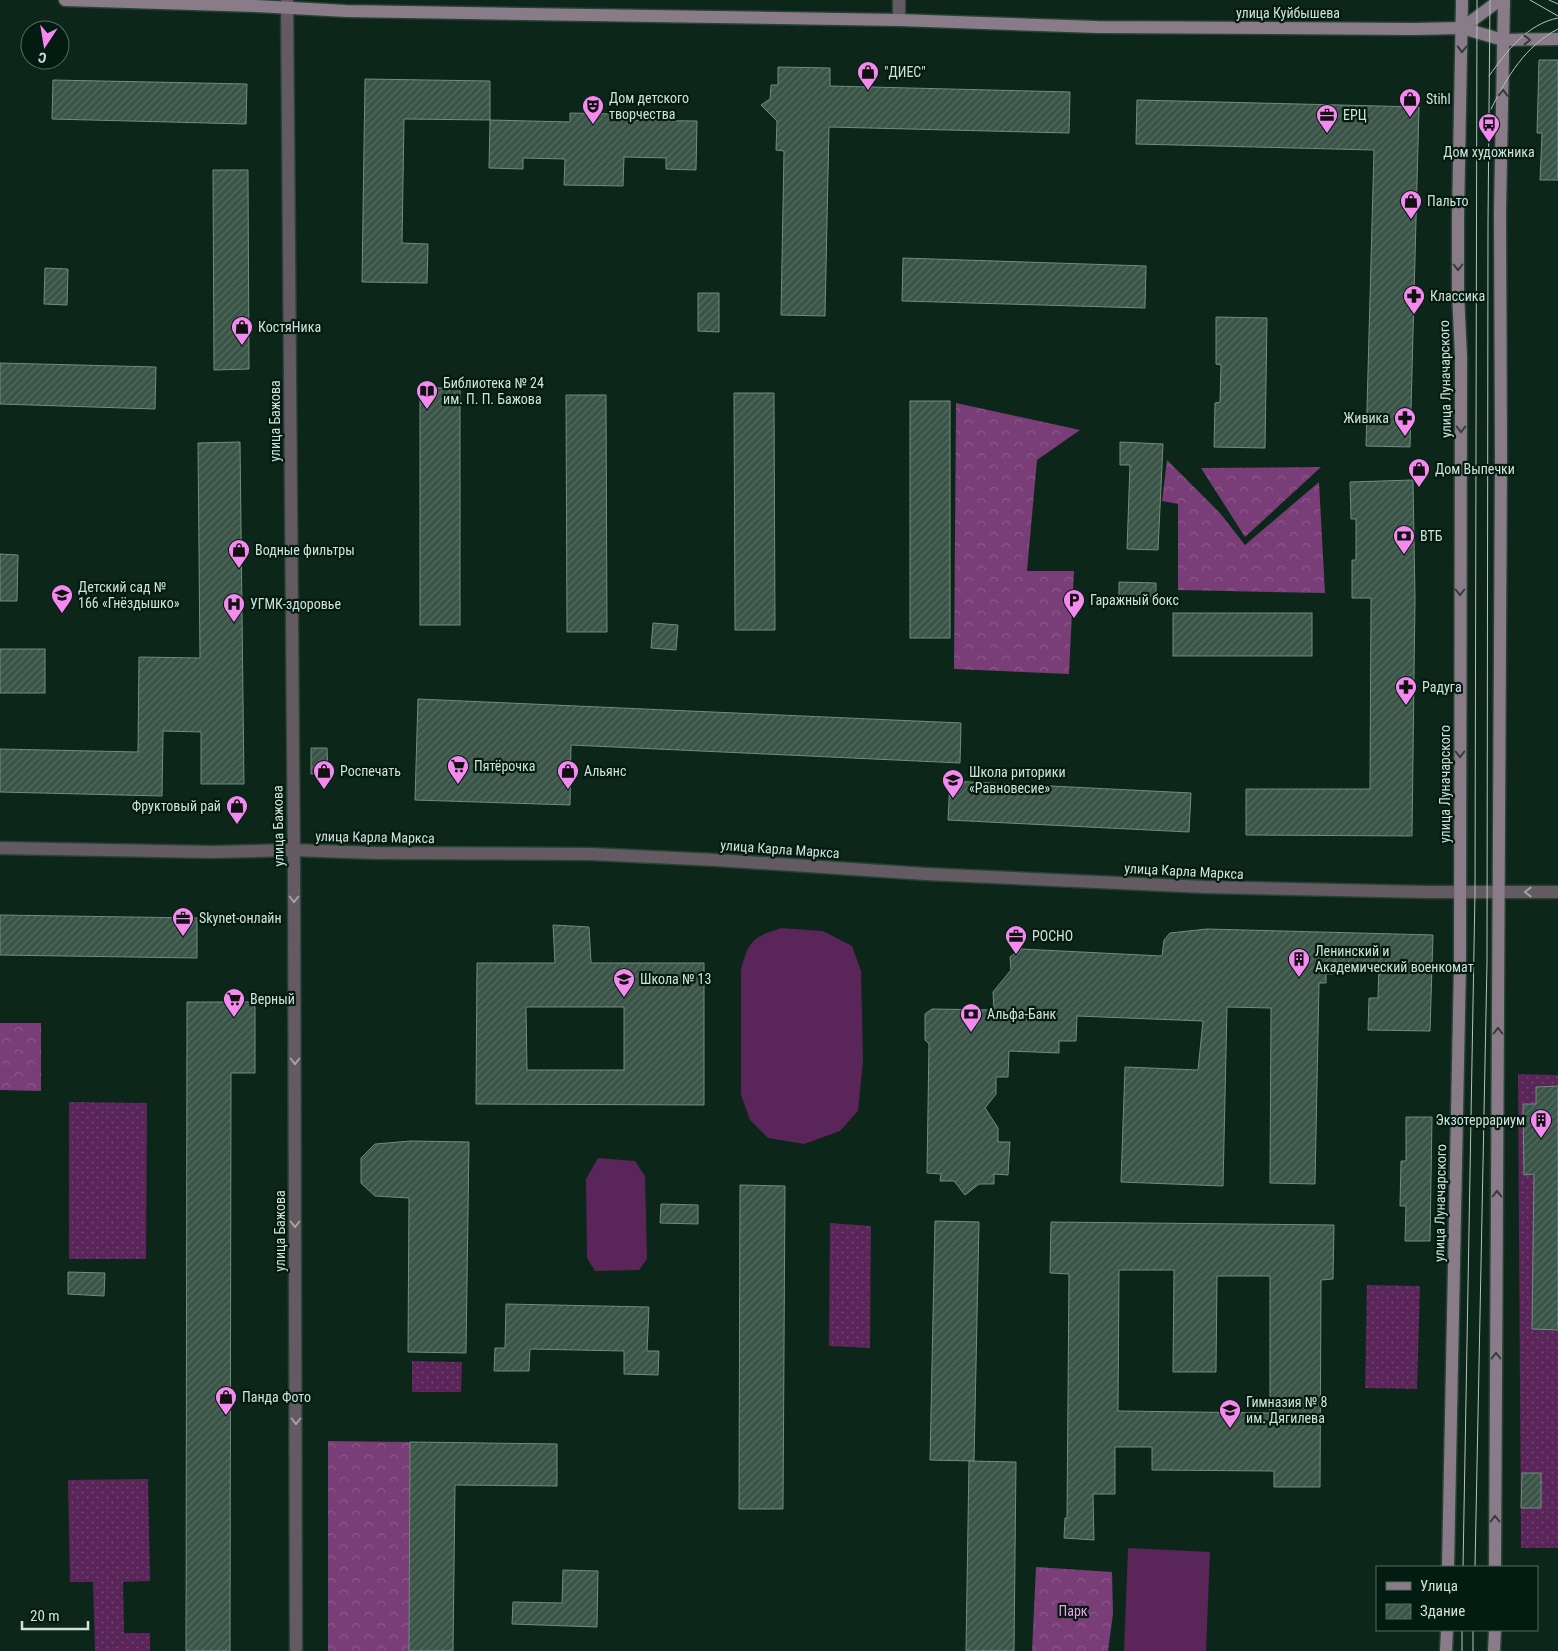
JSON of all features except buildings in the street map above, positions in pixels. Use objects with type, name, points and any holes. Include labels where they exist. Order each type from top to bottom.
[{"type":"main road","name":"улица Куйбышева","points":[[64,0],[256,6],[287,4],[346,11],[898,20],[1097,26],[1462,28],[1503,40],[1558,39]]},
{"type":"main road","name":"улица Луначарского","points":[[1448,1566],[1460,892],[1461,357],[1458,294],[1458,218],[1462,0]]},
{"type":"main road","points":[[1462,28],[1500,0]]},
{"type":"main road","points":[[1495,1566],[1501,467],[1500,212],[1504,0]]},
{"type":"main road","points":[[1446,1651],[1447,1631]]},
{"type":"main road","points":[[1494,1651],[1495,1631]]},
{"type":"street","points":[[898,20],[899,0]]},
{"type":"street","name":"улица Бажова","points":[[287,4],[294,850],[296,1651]]},
{"type":"street","name":"улица Карла Маркса","points":[[0,848],[212,852],[294,850],[591,854],[1213,888],[1558,892]]},
{"type":"shaded area","points":[[781,928],[823,931],[852,946],[861,971],[863,1061],[858,1111],[840,1131],[804,1144],[768,1138],[750,1120],[741,1095],[741,969],[747,952],[754,941],[764,934]]},
{"type":"shaded area","points":[[1518,1074],[1558,1075],[1558,1548],[1521,1548]]},
{"type":"shaded area","points":[[69,1102],[147,1103],[146,1259],[69,1259]]},
{"type":"shaded area","points":[[598,1158],[635,1161],[645,1176],[647,1259],[639,1270],[595,1271],[587,1258],[586,1179]]},
{"type":"shaded area","points":[[830,1223],[871,1226],[870,1348],[829,1346]]},
{"type":"shaded area","points":[[1367,1285],[1420,1286],[1417,1389],[1365,1388]]},
{"type":"shaded area","points":[[412,1361],[462,1362],[461,1392],[412,1392]]},
{"type":"shaded area","points":[[148,1479],[150,1581],[123,1582],[124,1633],[150,1633],[150,1651],[95,1651],[93,1582],[70,1582],[68,1480]]},
{"type":"shaded area","points":[[1128,1548],[1210,1552],[1206,1651],[1124,1651]]},
{"type":"green space","points":[[956,403],[1080,430],[1037,460],[1027,571],[1074,571],[1069,674],[954,669]]},
{"type":"green space","points":[[1167,460],[1220,513],[1245,545],[1319,482],[1325,593],[1178,590],[1178,504],[1162,501]]},
{"type":"green space","points":[[1321,467],[1245,537],[1201,468]]},
{"type":"green space","points":[[0,1023],[41,1023],[41,1091],[0,1090]]},
{"type":"green space","points":[[328,1441],[410,1442],[409,1651],[328,1651]]},
{"type":"green space","name":"Парк","points":[[1036,1567],[1112,1572],[1113,1614],[1108,1651],[1032,1651]]},
{"type":"tram line","points":[[1463,1566],[1475,892],[1477,0]]},
{"type":"tram line","points":[[1475,1566],[1487,963],[1490,0]]},
{"type":"tram line","points":[[1530,0],[1558,16]]},
{"type":"tram line","points":[[1549,0],[1558,4]]},
{"type":"tram line","points":[[1489,76],[1503,57],[1527,32],[1547,21],[1558,18]]},
{"type":"tram line","points":[[1491,109],[1518,63],[1536,44],[1558,29]]},
{"type":"tram line","points":[[1462,1631],[1462,1651]]},
{"type":"tram line","points":[[1473,1631],[1473,1651]]},
{"type":"place","name":"\"ДИЕС\"","points":[[868,91]]},
{"type":"place","name":"Stihl","points":[[1410,118]]},
{"type":"place","name":"Дом детского творчества","points":[[593,125]]},
{"type":"place","name":"ЕРЦ","points":[[1327,134]]},
{"type":"place","name":"Дом художника","points":[[1489,143]]},
{"type":"place","name":"Пальто","points":[[1411,220]]},
{"type":"place","name":"Классика","points":[[1414,315]]},
{"type":"place","name":"КостяНика","points":[[242,346]]},
{"type":"place","name":"Библиотека № 24 им. П. П. Бажова","points":[[427,410]]},
{"type":"place","name":"Живика","points":[[1405,437]]},
{"type":"place","name":"Дом Выпечки","points":[[1419,488]]},
{"type":"place","name":"ВТБ","points":[[1404,555]]},
{"type":"place","name":"Водные фильтры","points":[[239,569]]},
{"type":"place","name":"Детский сад № 166 «Гнёздышко»","points":[[62,614]]},
{"type":"place","name":"Гаражный бокс","points":[[1074,619]]},
{"type":"place","name":"УГМК-здоровье","points":[[234,623]]},
{"type":"place","name":"Радуга","points":[[1406,706]]},
{"type":"place","name":"Пятёрочка","points":[[458,785]]},
{"type":"place","name":"Роспечать","points":[[324,790]]},
{"type":"place","name":"Альянс","points":[[568,790]]},
{"type":"place","name":"Школа риторики «Равновесие»","points":[[953,799]]},
{"type":"place","name":"Фруктовый рай","points":[[237,825]]},
{"type":"place","name":"Skynet-онлайн","points":[[183,937]]},
{"type":"place","name":"РОСНО","points":[[1016,955]]},
{"type":"place","name":"Ленинский и Академический военкомат","points":[[1299,978]]},
{"type":"place","name":"Школа № 13","points":[[624,998]]},
{"type":"place","name":"Верный","points":[[234,1018]]},
{"type":"place","name":"Альфа-Банк","points":[[971,1033]]},
{"type":"place","name":"Экзотеррариум","points":[[1541,1139]]},
{"type":"place","name":"Панда Фото","points":[[226,1416]]},
{"type":"place","name":"Гимназия № 8 им. Дягилева","points":[[1230,1429]]}]
